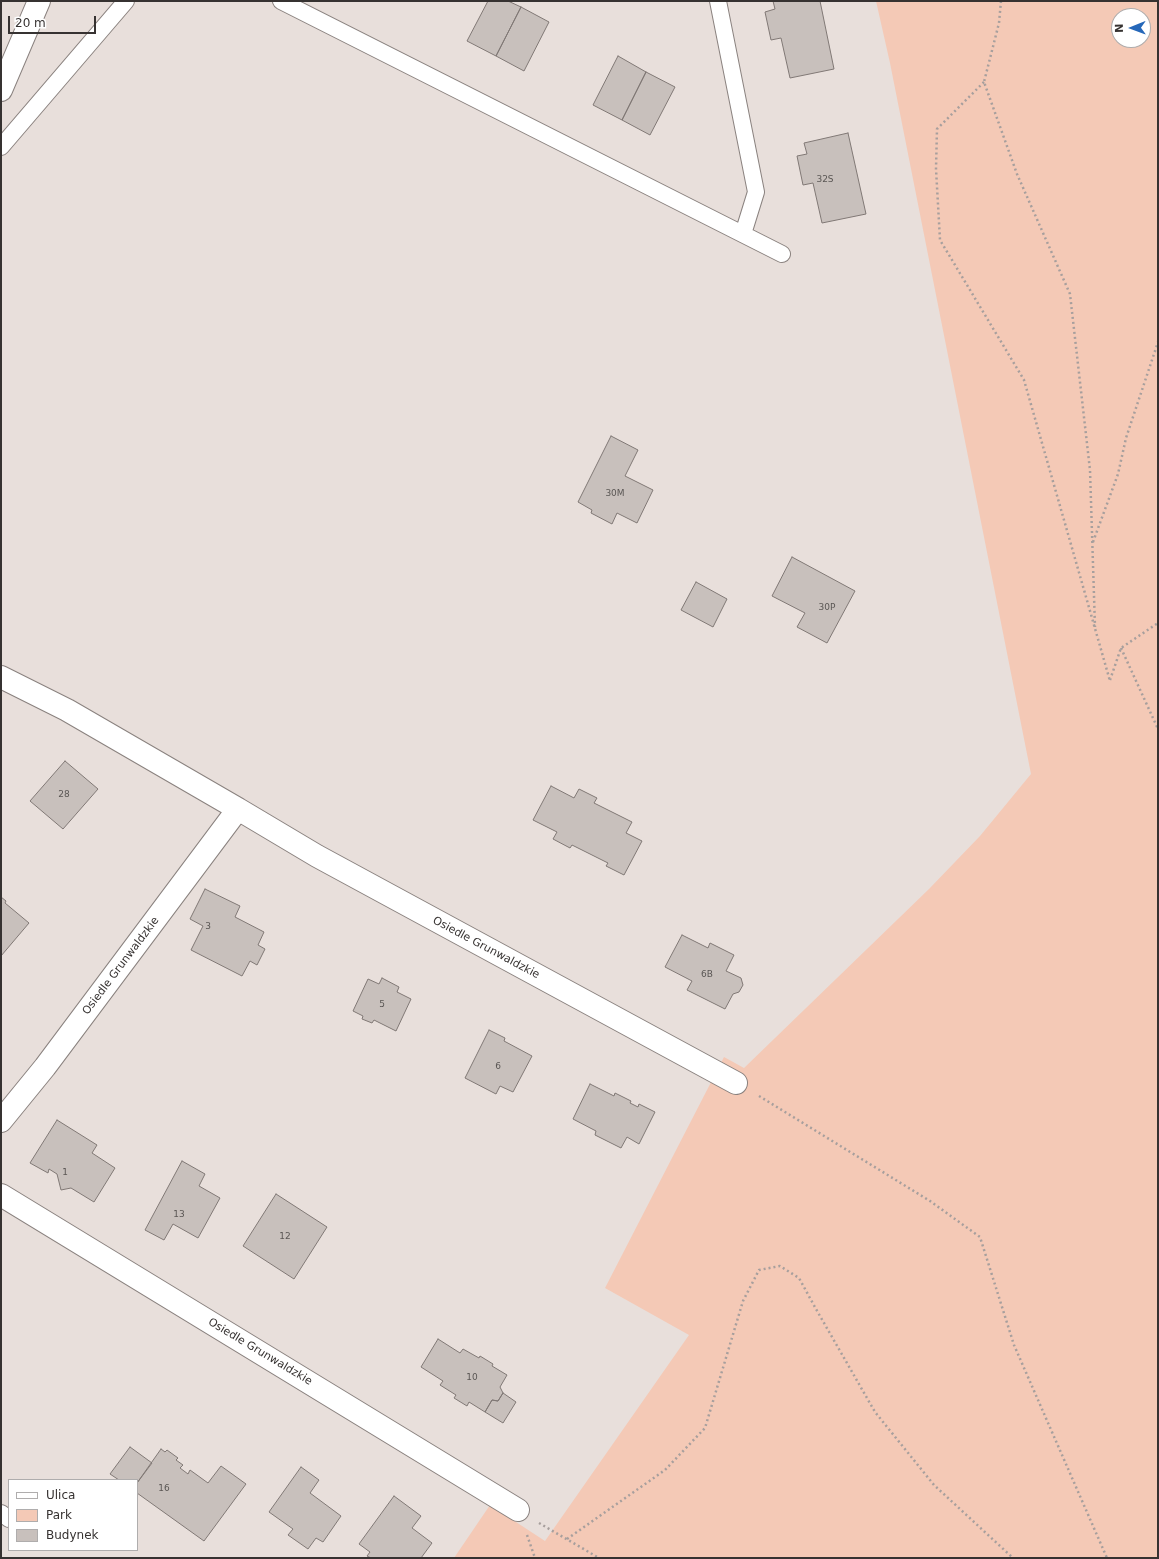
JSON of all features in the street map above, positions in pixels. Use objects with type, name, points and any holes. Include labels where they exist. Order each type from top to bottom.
[{"type":"street","points":[[1,90],[39,1]]},
{"type":"street","name":"Osiedle Grunwaldzkie","points":[[1,678],[67,710],[324,860],[736,1083]]},
{"type":"street","name":"Osiedle Grunwaldzkie","points":[[1,1121],[45,1067],[238,809]]},
{"type":"street","name":"Osiedle Grunwaldzkie","points":[[1,1195],[518,1510]]},
{"type":"lane","points":[[1,147],[126,1]]},
{"type":"lane","points":[[281,1],[782,254]]},
{"type":"lane","points":[[718,1],[756,192],[743,234]]},
{"type":"path","points":[[1001,1],[999,23],[984,82],[937,129],[936,169],[940,240],[1024,380],[1110,680],[1121,648],[1158,623]]},
{"type":"path","points":[[984,82],[1017,174],[1070,294],[1090,470],[1095,632]]},
{"type":"path","points":[[1092,544],[1118,474],[1126,438],[1158,342]]},
{"type":"path","points":[[1121,648],[1158,729]]},
{"type":"path","points":[[736,1083],[930,1201],[980,1237],[1014,1345],[1107,1558]]},
{"type":"path","points":[[567,1539],[665,1470],[705,1428],[743,1301],[759,1270],[780,1266],[799,1278],[880,1418],[934,1485],[1013,1558]]},
{"type":"path","points":[[518,1510],[598,1558]]},
{"type":"green space","points":[[876,1],[1158,1],[1158,1558],[454,1558],[490,1505],[545,1541],[689,1335],[605,1288],[724,1057],[744,1068],[929,889],[980,836],[1031,774],[890,63]]},
{"type":"building","points":[[488,1],[508,1],[521,7],[496,56],[467,41]]},
{"type":"building","points":[[773,1],[820,1],[834,69],[790,78],[781,38],[771,40],[765,12],[775,9]]},
{"type":"building","points":[[521,7],[549,22],[524,71],[496,56]]},
{"type":"building","points":[[618,56],[646,72],[622,120],[593,105]]},
{"type":"building","points":[[646,72],[675,87],[650,135],[622,120]]},
{"type":"building","points":[[848,133],[866,214],[822,223],[813,183],[803,185],[797,156],[807,154],[804,143]]},
{"type":"building","points":[[611,436],[638,450],[625,476],[653,490],[637,523],[617,513],[612,524],[591,513],[592,510],[578,502]]},
{"type":"building","points":[[792,557],[855,591],[827,643],[797,627],[805,613],[772,596]]},
{"type":"building","points":[[696,582],[727,599],[713,627],[681,610]]},
{"type":"building","points":[[65,761],[98,789],[63,829],[30,801]]},
{"type":"building","points":[[551,786],[574,798],[579,789],[597,798],[594,803],[632,822],[626,833],[642,841],[624,875],[606,866],[608,863],[572,845],[570,848],[553,839],[557,832],[533,820]]},
{"type":"building","points":[[205,889],[240,906],[235,917],[264,932],[258,945],[265,949],[257,965],[250,961],[242,976],[191,950],[203,926],[190,919]]},
{"type":"building","points":[[1,897],[6,901],[5,903],[29,923],[1,956]]},
{"type":"building","points":[[682,935],[708,948],[710,943],[734,955],[726,971],[741,978],[743,985],[739,992],[733,994],[725,1009],[687,990],[692,981],[665,967]]},
{"type":"building","points":[[382,978],[399,987],[397,992],[411,999],[396,1031],[374,1020],[372,1023],[362,1019],[363,1016],[353,1011],[368,979],[379,984]]},
{"type":"building","points":[[489,1030],[505,1038],[504,1041],[532,1056],[513,1092],[500,1086],[496,1094],[465,1078]]},
{"type":"building","points":[[590,1084],[614,1096],[615,1093],[631,1101],[630,1103],[638,1107],[639,1104],[655,1112],[639,1144],[627,1137],[621,1148],[595,1135],[596,1131],[573,1119]]},
{"type":"building","points":[[57,1120],[97,1145],[92,1153],[115,1168],[94,1202],[71,1188],[61,1190],[57,1174],[49,1169],[48,1173],[30,1163]]},
{"type":"building","points":[[182,1161],[205,1174],[199,1186],[220,1198],[198,1238],[173,1224],[164,1240],[145,1230]]},
{"type":"building","points":[[276,1194],[327,1227],[294,1279],[243,1246]]},
{"type":"building","points":[[438,1339],[460,1353],[463,1349],[479,1358],[480,1356],[493,1364],[492,1366],[507,1375],[500,1387],[503,1393],[498,1401],[492,1400],[485,1412],[469,1402],[467,1406],[454,1398],[456,1395],[440,1385],[443,1381],[421,1367]]},
{"type":"building","points":[[503,1393],[516,1402],[503,1423],[485,1412],[492,1400],[498,1401]]},
{"type":"building","points":[[130,1447],[152,1463],[138,1482],[138,1479],[118,1479],[110,1474]]},
{"type":"building","points":[[161,1449],[165,1452],[167,1450],[178,1458],[176,1460],[183,1465],[180,1468],[188,1474],[190,1470],[208,1483],[221,1466],[246,1484],[204,1541],[138,1494],[138,1482]]},
{"type":"building","points":[[301,1467],[319,1480],[310,1493],[341,1516],[323,1542],[316,1538],[308,1549],[288,1535],[293,1529],[269,1512]]},
{"type":"building","points":[[394,1496],[421,1516],[412,1528],[432,1543],[421,1558],[371,1558],[367,1556],[370,1552],[359,1544]]}]
